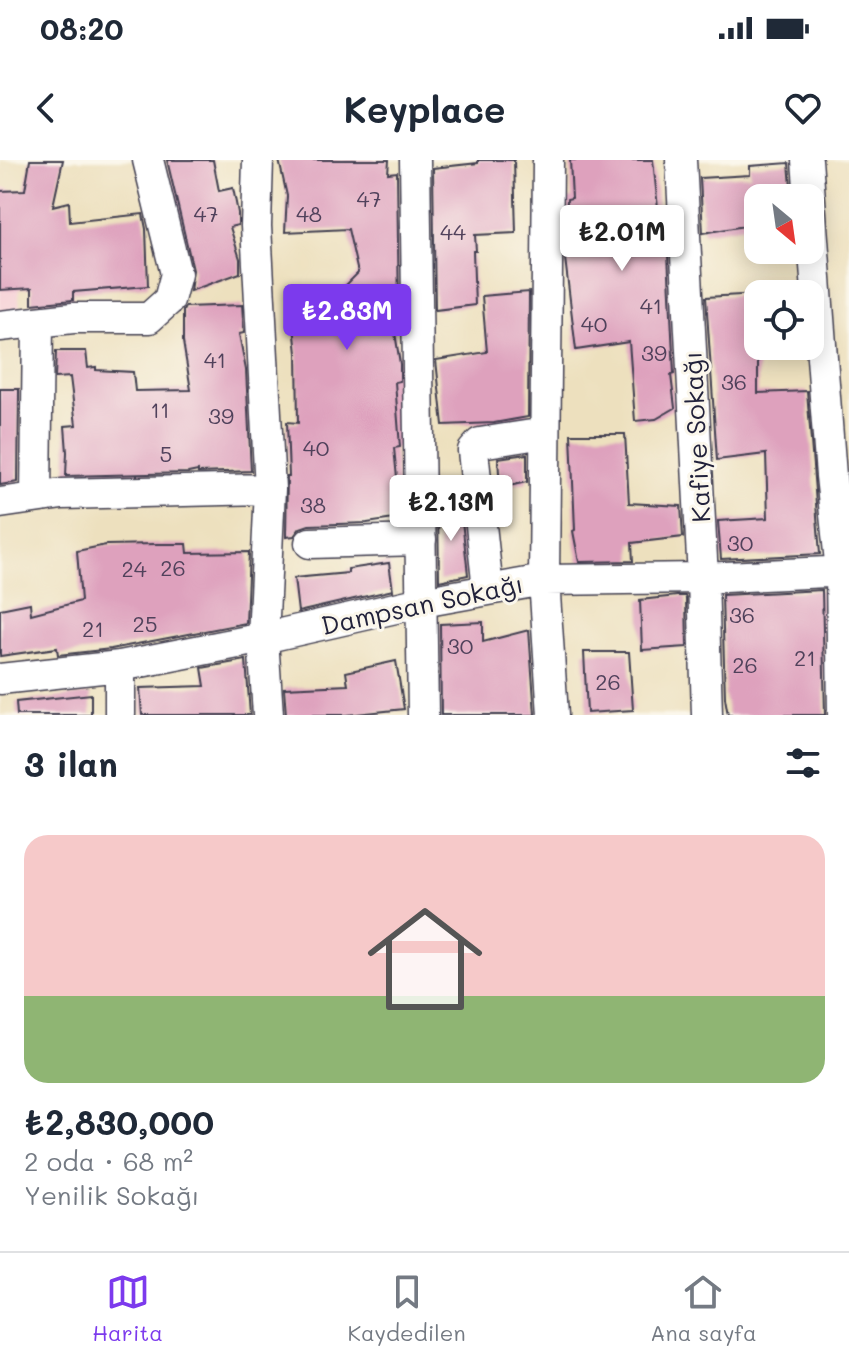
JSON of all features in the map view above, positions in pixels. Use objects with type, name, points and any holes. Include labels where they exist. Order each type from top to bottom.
[{"type":"street","points":[[0,326],[73,318],[149,318],[169,300],[176,274],[148,160]]},
{"type":"street","points":[[258,160],[256,226],[270,489],[263,638],[268,715]]},
{"type":"street","points":[[415,160],[423,715]]},
{"type":"street","points":[[548,160],[544,580],[553,715]]},
{"type":"street","name":"Kafiye Sokağı","points":[[681,160],[703,578],[707,715]]},
{"type":"street","points":[[807,160],[831,476],[845,572],[843,715]]},
{"type":"street","points":[[36,497],[38,323]]},
{"type":"street","points":[[488,590],[473,451],[480,443],[545,433]]},
{"type":"street","points":[[0,503],[62,494],[270,489]]},
{"type":"street","points":[[310,543],[421,540]]},
{"type":"street","name":"Dampsan Sokağı","points":[[0,679],[120,666],[422,602],[544,580],[845,572]]},
{"type":"street","points":[[120,666],[120,715]]},
{"type":"shaded area","points":[[0,186],[14,191],[20,314],[0,316]]},
{"type":"building","points":[[30,160],[63,160],[53,206],[69,202],[70,222],[143,214],[148,286],[73,292],[73,300],[32,304],[32,288],[0,290],[0,191],[25,190]]},
{"type":"building","points":[[167,160],[213,160],[219,191],[233,188],[238,225],[230,227],[240,259],[240,273],[190,291],[193,270]]},
{"type":"building","points":[[279,160],[389,160],[388,173],[397,172],[399,319],[393,320],[400,364],[400,381],[395,382],[400,447],[394,448],[401,518],[367,523],[309,525],[300,528],[294,536],[286,537],[289,476],[287,422],[298,423],[293,317],[347,308],[344,287],[358,273],[348,229],[285,232],[287,196]]},
{"type":"building","points":[[478,160],[514,160],[516,233],[475,235],[475,305],[435,310],[433,168],[478,163]]},
{"type":"building","points":[[570,160],[653,160],[659,218],[666,215],[674,374],[671,375],[675,408],[656,419],[635,421],[629,342],[576,350],[565,258],[567,199],[572,198]]},
{"type":"building","points":[[789,163],[791,184],[744,184],[744,226],[703,233],[700,178],[750,175],[750,166]]},
{"type":"building","points":[[529,292],[528,417],[494,423],[443,425],[436,360],[487,352],[482,296]]},
{"type":"building","points":[[744,295],[744,360],[758,360],[758,393],[807,391],[820,554],[721,559],[718,521],[768,518],[766,454],[717,460],[706,297]]},
{"type":"building","points":[[242,305],[244,333],[239,334],[246,370],[251,471],[66,476],[65,426],[76,425],[70,377],[55,378],[56,351],[86,351],[88,368],[133,372],[135,391],[191,390],[183,342],[185,307]]},
{"type":"building","points":[[0,389],[19,389],[19,393],[18,482],[0,485]]},
{"type":"building","points":[[571,434],[625,434],[629,503],[681,506],[683,537],[632,543],[633,561],[579,562],[573,531]]},
{"type":"building","points":[[527,454],[527,482],[500,488],[498,458]]},
{"type":"building","points":[[460,503],[468,575],[439,581],[438,505]]},
{"type":"building","points":[[187,544],[188,553],[249,552],[246,623],[111,649],[58,655],[57,648],[0,656],[0,609],[30,603],[31,614],[81,601],[77,551],[106,545]]},
{"type":"building","points":[[389,563],[393,590],[298,612],[294,578],[348,573],[348,569]]},
{"type":"building","points":[[822,590],[825,715],[728,715],[722,595]]},
{"type":"building","points":[[685,596],[686,599],[687,647],[642,650],[640,600]]},
{"type":"building","points":[[483,622],[483,642],[529,630],[535,715],[441,715],[440,624]]},
{"type":"building","points":[[584,652],[629,652],[633,710],[587,713]]},
{"type":"building","points":[[246,660],[250,715],[142,715],[140,688],[205,686],[202,668]]},
{"type":"building","points":[[396,661],[404,709],[347,715],[286,715],[284,688],[348,685],[346,672]]},
{"type":"building","points":[[91,694],[91,715],[17,715],[16,702]]}]
